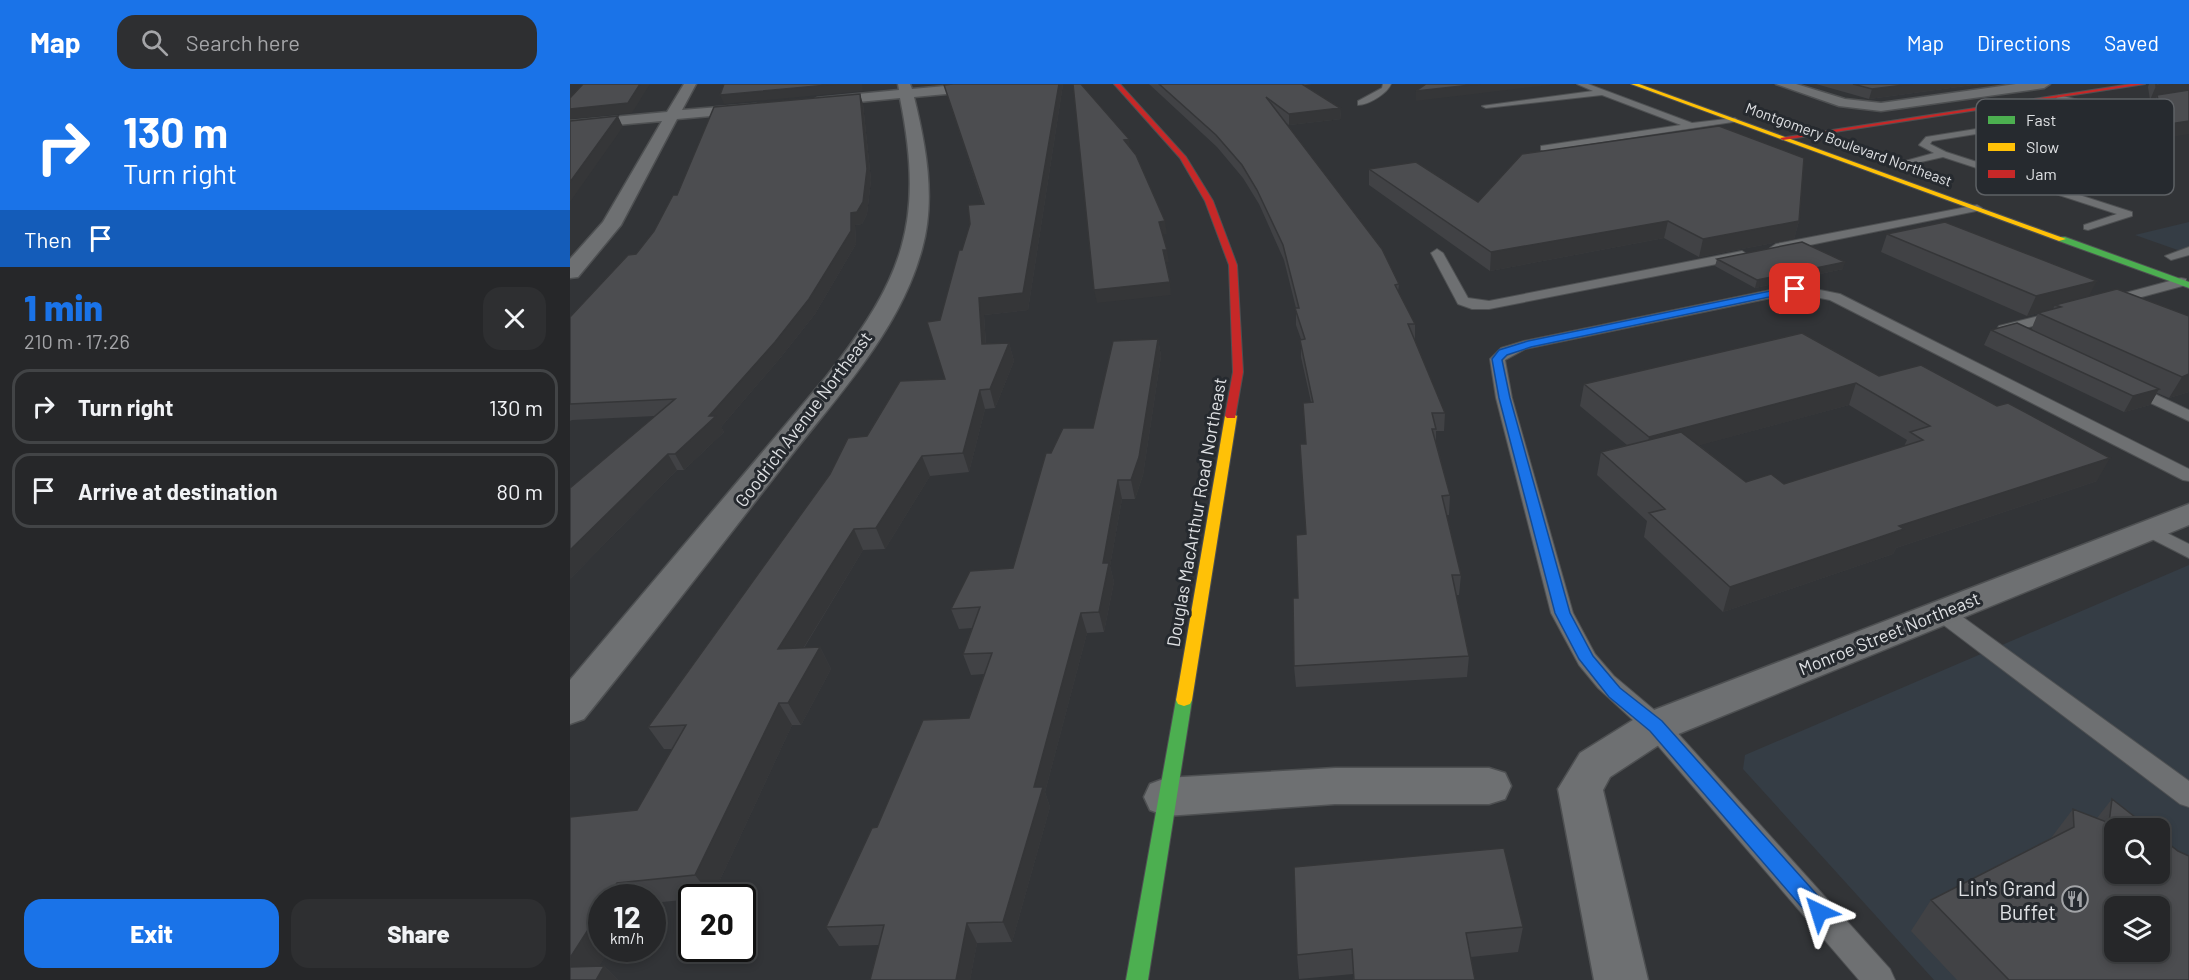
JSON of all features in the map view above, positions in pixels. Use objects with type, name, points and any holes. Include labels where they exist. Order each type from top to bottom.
[{"type":"main road","name":"Douglas MacArthur Road Northeast","points":[[1116,84],[1183,157],[1209,201],[1233,265],[1238,372],[1137,980]]},
{"type":"main road","name":"Montgomery Boulevard Northeast","points":[[1634,84],[2185,284]]},
{"type":"main road","points":[[1674,84],[1719,99]]},
{"type":"main road","points":[[2046,99],[2142,84]]},
{"type":"main road","points":[[1783,138],[1976,109]]},
{"type":"main road","name":"Montgomery Boulevard Northeast","points":[[1786,122],[1850,144]]},
{"type":"main road","name":"Montgomery Boulevard Northeast","points":[[1898,161],[1925,170]]},
{"type":"main road","points":[[2082,225],[2108,234]]},
{"type":"main road","points":[[2166,254],[2189,262]]},
{"type":"street","points":[[570,272],[611,225],[690,84]]},
{"type":"street","points":[[797,104],[905,89],[1010,84]]},
{"type":"street","points":[[1782,84],[1844,102],[1881,108],[2044,84]]},
{"type":"street","name":"Goodrich Avenue Northeast","points":[[570,708],[851,363],[892,297],[912,250],[922,195],[905,89]]},
{"type":"street","points":[[570,125],[774,106]]},
{"type":"street","name":"Monroe Street Northeast","points":[[1621,980],[1576,779],[1656,726],[2189,514]]},
{"type":"street","points":[[1166,797],[1335,786],[1489,786]]},
{"type":"lane","points":[[1361,103],[1385,89],[1387,84]]},
{"type":"lane","points":[[1581,84],[1691,126]]},
{"type":"lane","points":[[1486,106],[1602,92]]},
{"type":"lane","points":[[2059,97],[2067,99]]},
{"type":"lane","points":[[2174,100],[2189,98]]},
{"type":"lane","points":[[1544,148],[1735,121]]},
{"type":"lane","points":[[1976,132],[1929,140],[1924,145],[1976,165]]},
{"type":"lane","points":[[1898,161],[1943,154]]},
{"type":"lane","points":[[2069,195],[2128,214],[2082,225]]},
{"type":"lane","points":[[1437,253],[1463,301],[1472,305],[1489,305],[1977,208]]},
{"type":"lane","points":[[2166,254],[2189,251]]},
{"type":"lane","points":[[2098,304],[2185,284]]},
{"type":"lane","points":[[1879,980],[1656,726],[1606,682],[1587,659],[1562,613],[1504,398],[1497,359],[1508,350],[1795,289],[1810,290],[1835,297],[2189,476]]},
{"type":"lane","points":[[2023,338],[2004,329],[2075,310]]},
{"type":"lane","points":[[2116,381],[2189,416]]},
{"type":"lane","points":[[2149,530],[2189,552]]},
{"type":"lane","points":[[1941,612],[2189,796]]},
{"type":"shaded area","points":[[2189,222],[2189,254],[2135,235]]},
{"type":"shaded area","points":[[2189,565],[2189,980],[1934,980],[1743,769],[1745,755]]},
{"type":"building","points":[[583,84],[640,84],[628,103],[570,109],[570,98]]},
{"type":"building","points":[[724,84],[839,84],[720,95]]},
{"type":"building","points":[[1059,84],[1023,293],[979,298],[982,344],[1009,343],[990,389],[980,390],[963,453],[922,456],[876,528],[854,529],[778,649],[820,647],[788,703],[779,703],[695,875],[616,884],[588,884],[588,930],[570,958],[570,817],[637,810],[686,725],[648,727],[830,474],[848,438],[867,436],[900,381],[945,379],[927,322],[940,320],[959,250],[962,250],[970,224],[968,205],[984,204],[944,85]]},
{"type":"building","points":[[1073,84],[1081,84],[1129,139],[1124,140],[1136,155],[1165,221],[1159,222],[1167,250],[1163,250],[1170,282],[1094,290]]},
{"type":"building","points":[[1159,84],[1302,84],[1340,108],[1289,114],[1266,97],[1382,249],[1399,284],[1395,285],[1415,324],[1408,324],[1445,413],[1432,413],[1436,429],[1432,429],[1450,495],[1442,496],[1461,575],[1452,575],[1469,656],[1294,666],[1293,598],[1298,598],[1296,535],[1306,534],[1300,444],[1306,444],[1303,403],[1313,402],[1300,340],[1305,339],[1295,308],[1299,308],[1283,245],[1257,190],[1242,165],[1216,135]]},
{"type":"building","points":[[1426,84],[1480,84],[1416,91]]},
{"type":"building","points":[[1853,84],[1912,84],[1872,89]]},
{"type":"building","points":[[2189,90],[2189,121],[2174,123],[2174,99],[2158,99],[2157,95]]},
{"type":"building","points":[[860,94],[867,169],[863,202],[857,212],[851,213],[851,231],[809,299],[775,342],[709,416],[716,416],[675,454],[668,454],[570,550],[570,488],[675,399],[570,404],[570,317],[628,255],[636,254],[654,231],[673,195],[677,195],[714,107]]},
{"type":"building","points":[[618,116],[570,182],[570,121]]},
{"type":"building","points":[[1719,126],[1804,158],[1799,221],[1703,239],[1668,221],[1491,252],[1369,169],[1416,162],[1478,202],[1522,154]]},
{"type":"building","points":[[1945,222],[2097,281],[2036,296],[1887,234]]},
{"type":"building","points":[[1802,242],[1845,262],[1757,280],[1717,259]]},
{"type":"building","points":[[2117,289],[2189,316],[2189,374],[2182,377],[2038,313],[2061,307],[2055,305]]},
{"type":"building","points":[[2017,323],[2159,389],[2133,396],[1991,330]]},
{"type":"building","points":[[1802,333],[1879,376],[1921,365],[1997,406],[2008,403],[2110,458],[1899,526],[1904,529],[1730,587],[1649,513],[1665,509],[1601,452],[1681,432],[1746,482],[1771,474],[1784,484],[1923,440],[1910,432],[1930,426],[1856,383],[1649,437],[1584,384]]},
{"type":"building","points":[[1158,339],[1139,457],[1131,480],[1118,480],[1103,563],[1109,563],[1099,612],[1081,613],[1034,787],[1043,787],[1003,922],[967,923],[956,980],[870,980],[884,925],[826,927],[872,828],[877,827],[923,720],[969,718],[992,653],[963,654],[980,607],[951,609],[970,571],[1013,568],[1046,453],[1051,453],[1063,428],[1093,428],[1113,341]]},
{"type":"building","name":"Lin's Grand Buffet","points":[[2112,799],[2136,818],[2110,818]]},
{"type":"building","name":"Lin's Grand Buffet","points":[[2073,809],[2104,821],[2104,884],[2170,884],[2170,845],[2189,856],[2189,980],[2009,980],[1931,900],[2074,827]]},
{"type":"building","points":[[1504,848],[1523,927],[1466,933],[1475,980],[1354,980],[1352,949],[1297,955],[1294,867]]},
{"type":"building","points":[[604,966],[596,980],[570,980],[570,967]]},
{"type":"traffic: fast","points":[[2062,239],[2189,285]]},
{"type":"traffic: fast","points":[[1137,980],[1184,700]]},
{"type":"traffic: slow","points":[[1634,84],[2062,239]]},
{"type":"traffic: slow","points":[[1184,700],[1231,416]]},
{"type":"traffic: jam","points":[[1117,84],[1183,157],[1209,201],[1233,265],[1238,372],[1231,416]]},
{"type":"traffic: jam","points":[[2042,99],[2142,84]]},
{"type":"traffic: jam","points":[[1783,138],[1976,109]]},
{"type":"place","name":"Lin's Grand Buffet","points":[[2075,899]]},
{"type":"route","points":[[1795,289],[1528,344],[1503,353],[1497,359],[1504,398],[1562,613],[1587,659],[1615,692],[1656,726],[1819,912]]}]
